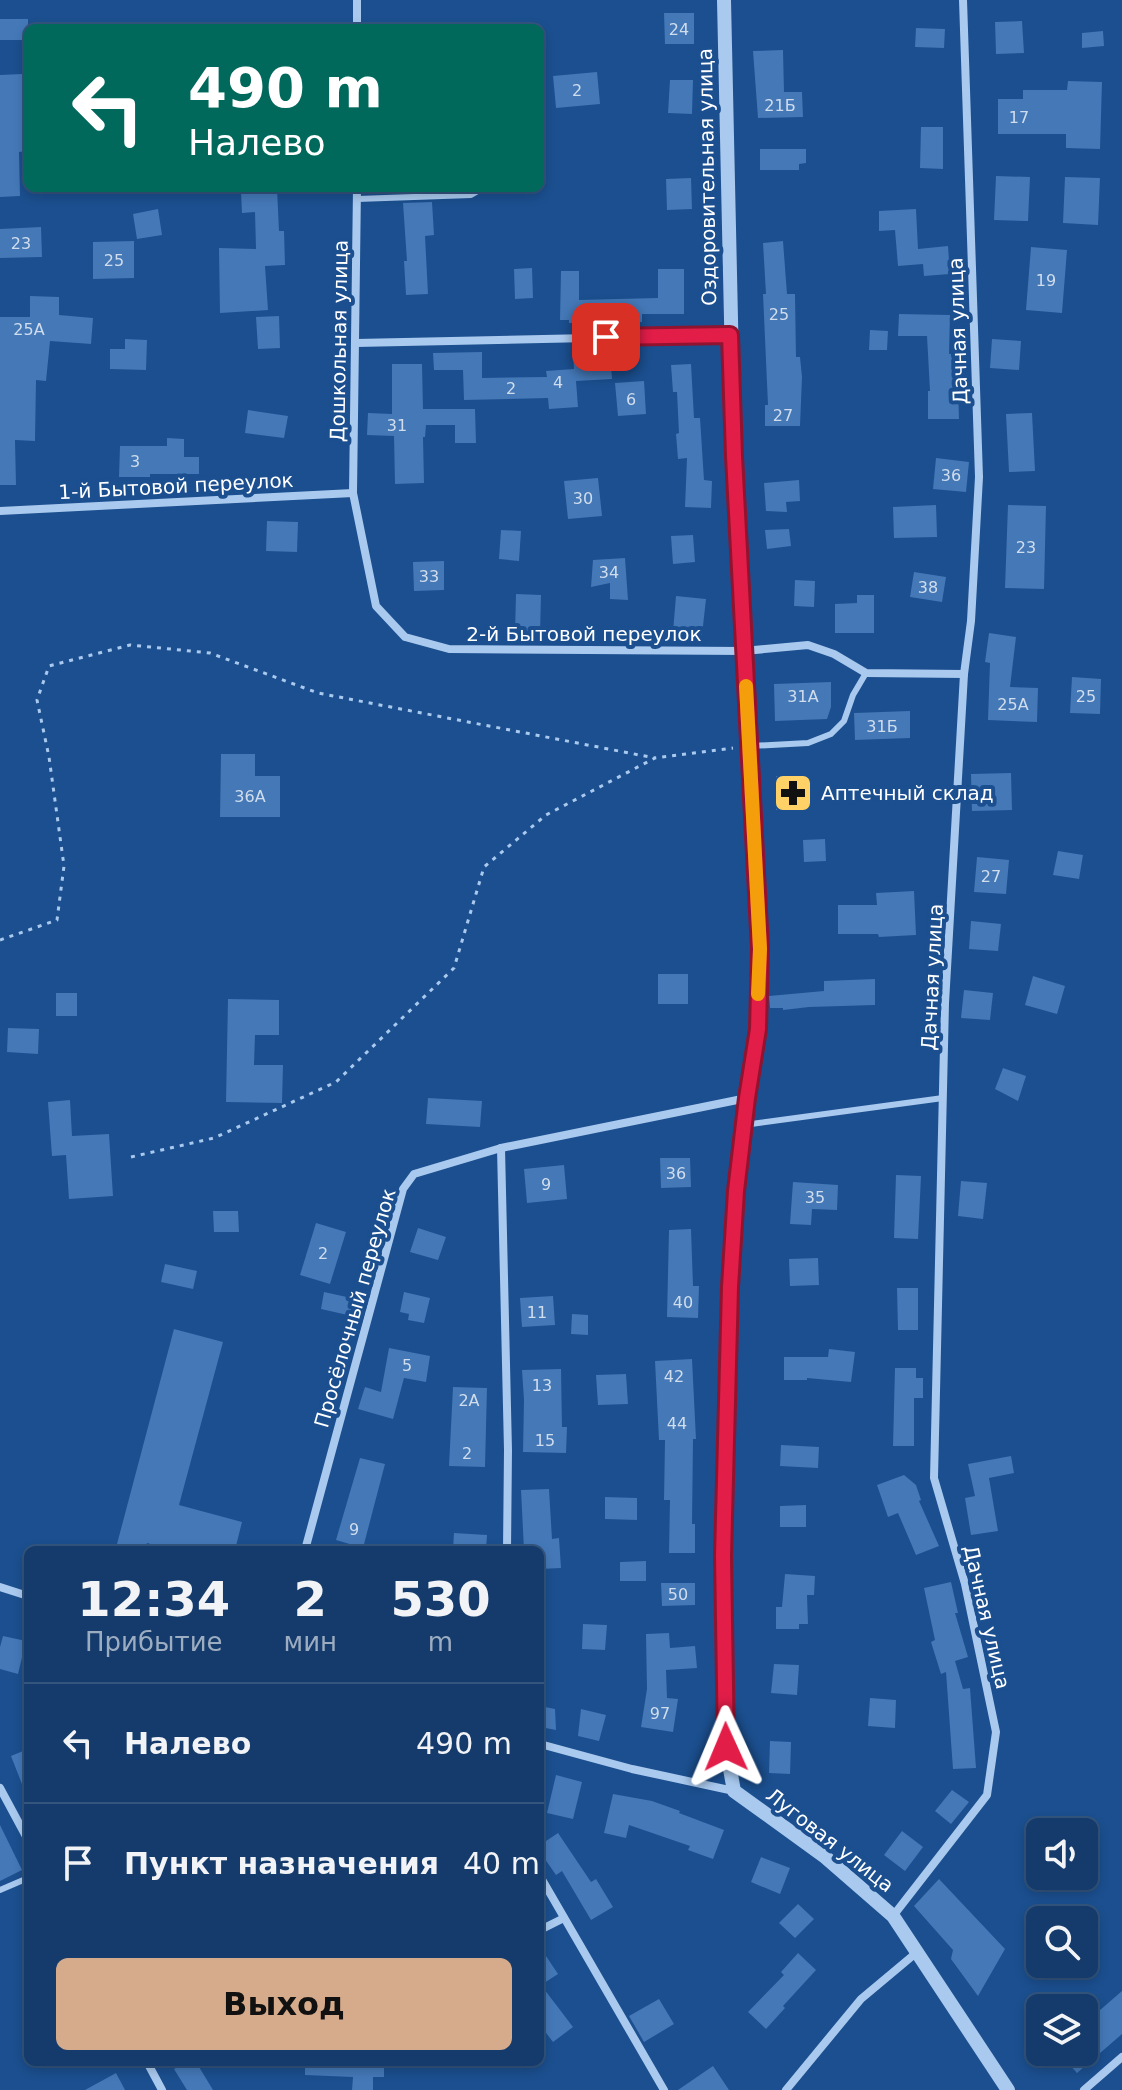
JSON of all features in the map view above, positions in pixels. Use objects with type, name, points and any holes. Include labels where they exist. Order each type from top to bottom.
[{"type":"street","points":[[357,0],[357,24]]},
{"type":"street","name":"Оздоровительная улица","points":[[724,0],[734,456],[760,949],[758,1029],[736,1191],[730,1287],[723,1556],[726,1747],[734,1791]]},
{"type":"street","name":"Дачная улица","points":[[893,1916],[987,1795],[996,1732],[965,1584],[934,1478],[945,1003],[979,477],[963,0]]},
{"type":"street","name":"Дошкольная улица","points":[[353,493],[357,192]]},
{"type":"street","points":[[356,343],[730,335]]},
{"type":"street","name":"2-й Бытовой переулок","points":[[353,493],[376,606],[405,637],[449,649],[744,651],[808,645],[834,654],[866,673],[964,674]]},
{"type":"street","name":"1-й Бытовой переулок","points":[[0,511],[353,493]]},
{"type":"street","name":"Просёлочный переулок","points":[[306,1546],[403,1189],[414,1174],[501,1148],[747,1098]]},
{"type":"street","points":[[501,1148],[508,1450],[507,1546]]},
{"type":"street","points":[[0,1587],[24,1595]]},
{"type":"street","name":"Луговая улица","points":[[544,1745],[632,1769],[734,1791],[824,1856],[893,1916],[1008,2090]]},
{"type":"street","points":[[0,1788],[24,1833]]},
{"type":"street","points":[[544,1883],[664,2090]]},
{"type":"street","points":[[544,1928],[564,1918]]},
{"type":"street","points":[[786,2090],[861,1999],[916,1953]]},
{"type":"street","points":[[1084,2090],[1122,2057]]},
{"type":"street","points":[[149,2066],[162,2090]]},
{"type":"lane","points":[[357,199],[471,195],[476,192]]},
{"type":"lane","points":[[749,747],[808,743],[831,734],[844,721],[853,695],[866,673]]},
{"type":"lane","points":[[744,1125],[943,1098]]},
{"type":"lane","points":[[0,1890],[24,1880]]},
{"type":"path","points":[[0,940],[57,920],[64,866],[49,757],[37,700],[49,666],[130,645],[210,653],[318,693],[655,758],[749,747]]},
{"type":"path","points":[[131,1157],[214,1138],[336,1082],[454,968],[484,867],[546,815],[655,758]]},
{"type":"building","points":[[664,13],[694,13],[694,44],[665,44]]},
{"type":"building","points":[[0,19],[28,19],[28,24],[24,24],[24,40],[0,40]]},
{"type":"building","points":[[1022,21],[1024,53],[996,54],[995,22]]},
{"type":"building","points":[[916,28],[945,29],[944,48],[915,47]]},
{"type":"building","points":[[1103,31],[1104,46],[1082,48],[1082,33]]},
{"type":"building","points":[[783,50],[784,92],[802,92],[803,117],[758,118],[753,51]]},
{"type":"building","points":[[597,72],[600,104],[556,108],[553,76]]},
{"type":"building","points":[[22,74],[24,151],[19,152],[20,196],[0,197],[0,75]]},
{"type":"building","points":[[670,80],[693,80],[692,114],[668,113]]},
{"type":"building","points":[[1068,81],[1102,82],[1100,149],[1066,148],[1066,134],[998,134],[998,99],[1023,99],[1023,90],[1067,90]]},
{"type":"building","points":[[921,127],[943,127],[943,169],[920,168]]},
{"type":"building","points":[[760,149],[806,149],[806,163],[799,164],[799,170],[760,170]]},
{"type":"building","points":[[996,176],[1030,177],[1028,221],[994,220]]},
{"type":"building","points":[[1065,177],[1100,178],[1098,225],[1063,223]]},
{"type":"building","points":[[691,178],[692,209],[667,210],[666,179]]},
{"type":"building","points":[[241,192],[277,192],[279,231],[284,231],[285,265],[265,266],[268,310],[220,313],[219,248],[256,249],[255,212],[242,213]]},
{"type":"building","points":[[432,202],[434,235],[425,236],[428,294],[406,295],[403,203]]},
{"type":"building","points":[[158,209],[162,235],[137,239],[133,214]]},
{"type":"building","points":[[916,209],[918,249],[948,246],[950,274],[924,276],[923,264],[898,266],[895,230],[879,231],[879,211]]},
{"type":"building","points":[[41,227],[42,257],[0,258],[0,229]]},
{"type":"building","points":[[134,241],[134,278],[93,279],[93,242]]},
{"type":"building","points":[[783,241],[787,294],[795,294],[796,357],[800,357],[802,377],[800,426],[765,426],[765,405],[768,405],[763,243]]},
{"type":"building","points":[[1031,247],[1067,250],[1062,313],[1026,310]]},
{"type":"building","points":[[532,268],[533,298],[515,299],[514,269]]},
{"type":"building","points":[[658,269],[684,269],[684,314],[642,314],[642,322],[569,323],[569,320],[560,320],[561,271],[579,271],[579,300],[658,298]]},
{"type":"building","points":[[30,296],[59,297],[59,315],[93,318],[91,344],[50,341],[46,381],[36,380],[35,441],[15,440],[16,485],[0,485],[0,317],[30,317]]},
{"type":"building","points":[[899,314],[950,315],[949,354],[957,353],[959,419],[928,419],[927,336],[898,336]]},
{"type":"building","points":[[279,316],[280,348],[258,349],[256,317]]},
{"type":"building","points":[[870,330],[888,331],[887,350],[869,350]]},
{"type":"building","points":[[125,339],[147,340],[146,370],[110,369],[110,349],[125,349]]},
{"type":"building","points":[[992,339],[1021,341],[1019,370],[990,368]]},
{"type":"building","points":[[610,351],[612,379],[576,381],[578,407],[549,409],[548,398],[464,400],[463,370],[434,370],[433,353],[482,352],[482,378],[547,377],[546,371],[574,369],[573,353]]},
{"type":"building","points":[[392,364],[422,364],[423,409],[475,409],[476,443],[455,443],[455,425],[426,425],[423,437],[424,483],[395,484],[394,436],[367,435],[368,413],[392,414]]},
{"type":"building","points":[[691,364],[694,418],[700,418],[704,480],[712,481],[711,508],[685,507],[687,458],[678,459],[677,392],[673,392],[671,365]]},
{"type":"building","points":[[644,381],[646,414],[618,416],[615,383]]},
{"type":"building","points":[[248,410],[288,416],[284,438],[245,433]]},
{"type":"building","points":[[1032,413],[1035,471],[1009,472],[1006,414]]},
{"type":"building","points":[[167,438],[184,439],[184,457],[199,457],[199,474],[119,477],[120,446],[167,446]]},
{"type":"building","points":[[936,458],[969,462],[966,492],[933,489]]},
{"type":"building","points":[[598,478],[602,516],[568,519],[564,481]]},
{"type":"building","points":[[799,480],[800,501],[786,502],[787,512],[766,511],[764,483]]},
{"type":"building","points":[[936,505],[937,537],[894,538],[893,507]]},
{"type":"building","points":[[1008,505],[1046,506],[1044,589],[1005,588]]},
{"type":"building","points":[[267,521],[298,522],[297,552],[266,551]]},
{"type":"building","points":[[789,529],[791,546],[767,549],[765,530]]},
{"type":"building","points":[[501,530],[521,531],[519,561],[499,559]]},
{"type":"building","points":[[693,535],[695,562],[673,564],[671,536]]},
{"type":"building","points":[[625,558],[628,600],[610,599],[610,583],[591,587],[593,560]]},
{"type":"building","points":[[444,561],[444,590],[414,591],[413,562]]},
{"type":"building","points":[[914,572],[946,577],[942,602],[910,597]]},
{"type":"building","points":[[795,580],[815,581],[814,607],[794,606]]},
{"type":"building","points":[[516,594],[541,595],[540,634],[515,634]]},
{"type":"building","points":[[857,595],[874,595],[874,633],[835,633],[835,604],[857,603]]},
{"type":"building","points":[[676,596],[706,599],[702,635],[673,632]]},
{"type":"building","points":[[989,633],[1016,637],[1010,687],[1038,688],[1037,722],[988,720],[990,663],[985,662]]},
{"type":"building","points":[[1072,677],[1101,679],[1100,714],[1070,713]]},
{"type":"building","points":[[831,682],[831,707],[827,719],[775,721],[774,684]]},
{"type":"building","points":[[910,711],[910,738],[855,740],[854,713]]},
{"type":"building","points":[[221,754],[255,754],[255,776],[280,776],[280,817],[220,817]]},
{"type":"building","points":[[1011,773],[1012,810],[972,811],[971,774]]},
{"type":"building","points":[[776,776],[801,777],[800,810],[776,810]]},
{"type":"building","points":[[825,839],[826,861],[804,862],[803,840]]},
{"type":"building","points":[[1058,851],[1083,855],[1079,879],[1053,875]]},
{"type":"building","points":[[977,857],[1009,860],[1006,894],[974,892]]},
{"type":"building","points":[[914,891],[916,935],[879,937],[878,934],[838,934],[838,905],[877,905],[876,893]]},
{"type":"building","points":[[971,921],[1001,924],[998,951],[969,949]]},
{"type":"building","points":[[658,974],[688,974],[688,1004],[658,1004]]},
{"type":"building","points":[[1033,976],[1065,986],[1057,1014],[1025,1005]]},
{"type":"building","points":[[875,979],[875,1005],[770,1008],[769,996],[824,991],[824,981]]},
{"type":"building","points":[[964,990],[993,993],[990,1020],[961,1018]]},
{"type":"building","points":[[56,993],[77,993],[77,1016],[56,1016]]},
{"type":"building","points":[[228,999],[279,1000],[279,1035],[255,1035],[254,1065],[283,1065],[282,1103],[226,1102]]},
{"type":"building","points":[[8,1028],[39,1029],[38,1054],[7,1052]]},
{"type":"building","points":[[1003,1068],[1026,1076],[1018,1101],[995,1089]]},
{"type":"building","points":[[428,1098],[482,1101],[480,1127],[426,1124]]},
{"type":"building","points":[[70,1100],[72,1136],[109,1134],[113,1196],[69,1199],[66,1155],[52,1156],[48,1102]]},
{"type":"building","points":[[660,1158],[690,1158],[691,1187],[661,1188]]},
{"type":"building","points":[[564,1165],[567,1199],[527,1203],[524,1169]]},
{"type":"building","points":[[896,1175],[921,1176],[918,1239],[894,1238]]},
{"type":"building","points":[[961,1181],[987,1183],[983,1219],[958,1216]]},
{"type":"building","points":[[793,1182],[838,1185],[837,1210],[812,1209],[811,1225],[790,1224]]},
{"type":"building","points":[[213,1211],[238,1211],[239,1232],[214,1232]]},
{"type":"building","points":[[316,1223],[346,1232],[330,1284],[300,1275]]},
{"type":"building","points":[[418,1228],[446,1237],[438,1260],[410,1252]]},
{"type":"building","points":[[691,1229],[693,1286],[699,1286],[698,1318],[667,1317],[669,1230]]},
{"type":"building","points":[[818,1258],[819,1285],[790,1286],[789,1259]]},
{"type":"building","points":[[165,1264],[197,1271],[193,1289],[161,1282]]},
{"type":"building","points":[[897,1288],[918,1288],[918,1330],[898,1330]]},
{"type":"building","points":[[324,1292],[356,1299],[352,1316],[321,1309]]},
{"type":"building","points":[[404,1292],[430,1298],[424,1323],[408,1320],[409,1314],[400,1312]]},
{"type":"building","points":[[553,1296],[555,1325],[522,1327],[520,1298]]},
{"type":"building","points":[[572,1314],[588,1315],[588,1335],[571,1334]]},
{"type":"building","points":[[174,1329],[223,1342],[179,1505],[242,1522],[236,1546],[117,1544]]},
{"type":"building","points":[[389,1348],[430,1356],[426,1382],[404,1378],[393,1419],[358,1409],[365,1387],[381,1392]]},
{"type":"building","points":[[829,1349],[855,1352],[851,1382],[807,1378],[784,1380],[784,1357],[828,1357]]},
{"type":"building","points":[[692,1359],[696,1439],[693,1439],[692,1524],[695,1524],[695,1553],[669,1553],[670,1500],[664,1500],[665,1440],[659,1440],[655,1361]]},
{"type":"building","points":[[895,1368],[916,1368],[916,1378],[923,1378],[923,1398],[914,1398],[914,1446],[893,1446]]},
{"type":"building","points":[[561,1369],[562,1427],[567,1427],[566,1453],[523,1452],[522,1370]]},
{"type":"building","points":[[626,1374],[628,1404],[598,1405],[596,1375]]},
{"type":"building","points":[[453,1387],[487,1388],[485,1467],[449,1466]]},
{"type":"building","points":[[781,1445],[819,1447],[818,1468],[780,1466]]},
{"type":"building","points":[[1011,1456],[1014,1473],[989,1478],[998,1531],[971,1535],[965,1498],[975,1496],[968,1464]]},
{"type":"building","points":[[360,1458],[385,1464],[364,1546],[336,1540]]},
{"type":"building","points":[[904,1475],[916,1485],[919,1501],[939,1546],[916,1555],[898,1513],[888,1517],[877,1485]]},
{"type":"building","points":[[549,1489],[552,1539],[559,1538],[561,1568],[544,1569],[544,1546],[524,1546],[521,1490]]},
{"type":"building","points":[[605,1497],[637,1498],[637,1520],[605,1519]]},
{"type":"building","points":[[806,1505],[806,1527],[780,1527],[780,1506]]},
{"type":"building","points":[[454,1533],[487,1535],[486,1546],[453,1546]]},
{"type":"building","points":[[646,1561],[646,1581],[620,1581],[620,1562]]},
{"type":"building","points":[[785,1574],[815,1576],[814,1595],[807,1595],[808,1624],[799,1624],[799,1629],[776,1629],[776,1607],[782,1607]]},
{"type":"building","points":[[951,1582],[958,1613],[955,1613],[968,1657],[955,1661],[963,1689],[970,1688],[976,1768],[953,1769],[946,1672],[941,1674],[931,1642],[935,1640],[924,1588]]},
{"type":"building","points":[[661,1583],[695,1583],[695,1605],[662,1606]]},
{"type":"building","points":[[583,1624],[607,1625],[605,1650],[582,1649]]},
{"type":"building","points":[[669,1633],[670,1648],[695,1646],[697,1668],[666,1670],[667,1698],[678,1699],[673,1732],[641,1727],[647,1689],[646,1634]]},
{"type":"building","points":[[3,1636],[24,1641],[18,1674],[0,1669]]},
{"type":"building","points":[[774,1664],[799,1665],[797,1695],[771,1693]]},
{"type":"building","points":[[870,1698],[896,1700],[895,1728],[868,1726]]},
{"type":"building","points":[[544,1707],[555,1709],[556,1730],[544,1728]]},
{"type":"building","points":[[581,1709],[606,1715],[599,1741],[578,1736]]},
{"type":"building","points":[[770,1741],[791,1742],[790,1774],[769,1773]]},
{"type":"building","points":[[24,1751],[24,1789],[11,1756]]},
{"type":"building","points":[[556,1775],[582,1782],[573,1819],[547,1813]]},
{"type":"building","points":[[952,1790],[969,1802],[951,1824],[935,1811]]},
{"type":"building","points":[[613,1794],[652,1801],[724,1830],[713,1859],[688,1850],[690,1846],[629,1825],[626,1838],[604,1833]]},
{"type":"building","points":[[0,1825],[22,1870],[0,1881]]},
{"type":"building","points":[[902,1831],[923,1847],[905,1871],[884,1855]]},
{"type":"building","points":[[558,1833],[591,1882],[596,1879],[613,1907],[591,1920],[562,1871],[556,1875],[544,1858],[544,1842]]},
{"type":"building","points":[[761,1857],[790,1868],[780,1894],[751,1882]]},
{"type":"building","points":[[939,1879],[1005,1949],[978,1996],[951,1959],[953,1950],[914,1906]]},
{"type":"building","points":[[798,1904],[814,1919],[795,1938],[779,1923]]},
{"type":"building","points":[[544,1953],[558,1974],[544,1983]]},
{"type":"building","points":[[798,1953],[816,1970],[766,2029],[748,2012],[784,1975],[781,1972]]},
{"type":"building","points":[[544,1989],[573,2027],[553,2042],[544,2030]]},
{"type":"building","points":[[1122,1991],[1122,2034],[1098,2055],[1098,2012]]},
{"type":"building","points":[[659,1999],[674,2024],[644,2042],[629,2016]]},
{"type":"building","points":[[198,2066],[213,2090],[187,2090],[174,2069]]},
{"type":"building","points":[[305,2066],[384,2066],[384,2077],[373,2077],[373,2090],[352,2090],[353,2077],[305,2075]]},
{"type":"building","points":[[713,2066],[729,2090],[678,2090]]},
{"type":"building","points":[[1071,2066],[1085,2066],[1077,2073]]},
{"type":"building","points":[[116,2073],[125,2090],[85,2090]]},
{"type":"slow traffic","points":[[746,686],[760,949],[758,994]]},
{"type":"place","name":"Аптечный склад","points":[[793,793]]},
{"type":"route","points":[[606,337],[730,335],[760,949],[758,1029],[736,1191],[730,1287],[723,1556],[726,1747]]}]
